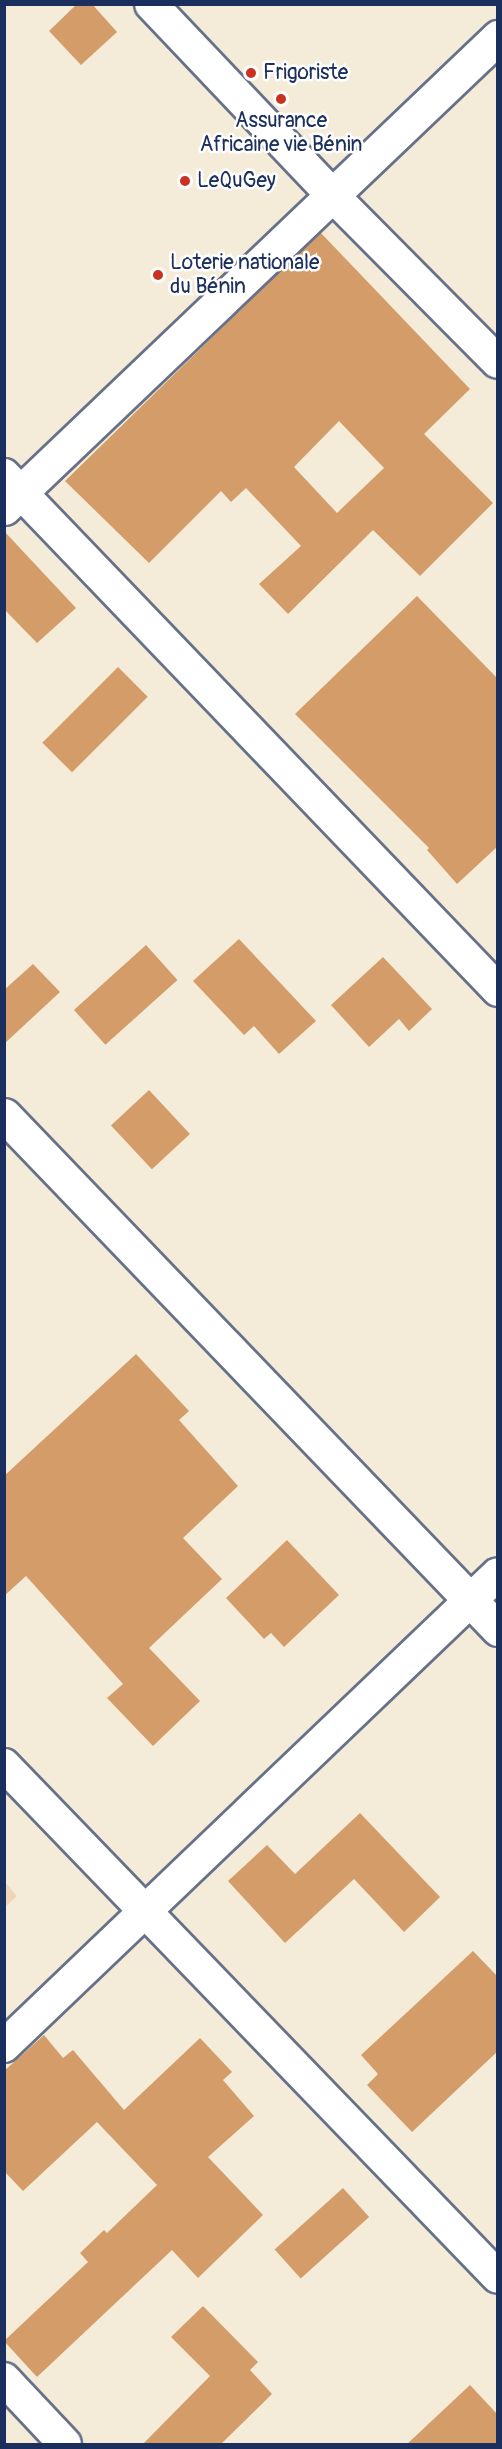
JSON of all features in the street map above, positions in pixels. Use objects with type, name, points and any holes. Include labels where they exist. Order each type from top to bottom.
[{"type":"street","points":[[151,4],[332,195],[498,362]]},
{"type":"street","points":[[498,38],[332,195],[10,492],[498,990]]},
{"type":"street","points":[[4,1115],[498,1629]]},
{"type":"street","points":[[4,2046],[498,1574]]},
{"type":"street","points":[[4,1765],[498,2277]]},
{"type":"street","points":[[4,2379],[66,2445]]},
{"type":"shaded area","points":[[5,1882],[17,1896],[5,1907]]},
{"type":"building","points":[[77,4],[92,4],[117,32],[81,65],[49,31]]},
{"type":"building","points":[[320,232],[470,389],[424,434],[493,503],[420,576],[373,530],[288,614],[259,584],[301,546],[246,488],[231,502],[221,491],[149,563],[65,481]],"holes":[[[339,421],[384,468],[337,513],[294,467]]]},
{"type":"building","points":[[4,531],[76,608],[37,643],[4,609]]},
{"type":"building","points":[[417,596],[498,679],[497,847],[457,884],[427,850],[429,848],[295,714]]},
{"type":"building","points":[[118,667],[148,697],[72,772],[42,743]]},
{"type":"building","points":[[239,939],[316,1021],[279,1054],[254,1026],[244,1035],[193,981]]},
{"type":"building","points":[[146,945],[177,980],[105,1045],[74,1010]]},
{"type":"building","points":[[383,957],[432,1009],[409,1031],[399,1019],[369,1047],[331,1005]]},
{"type":"building","points":[[33,964],[60,992],[4,1044],[4,990]]},
{"type":"building","points":[[149,1090],[190,1134],[152,1169],[111,1125]]},
{"type":"building","points":[[136,1354],[189,1411],[179,1420],[238,1486],[183,1538],[222,1579],[149,1648],[200,1701],[153,1746],[107,1698],[123,1684],[26,1576],[4,1596],[4,1476]]},
{"type":"building","points":[[287,1540],[339,1595],[284,1647],[271,1633],[264,1639],[226,1598]]},
{"type":"building","points":[[360,1813],[440,1897],[404,1932],[354,1879],[285,1943],[228,1881],[267,1845],[295,1874]]},
{"type":"building","points":[[473,1951],[498,1977],[498,2051],[412,2132],[367,2085],[378,2074],[361,2055]]},
{"type":"building","points":[[44,2035],[63,2058],[73,2050],[124,2110],[200,2038],[232,2072],[223,2080],[254,2116],[208,2157],[263,2215],[198,2278],[172,2250],[37,2377],[4,2341],[88,2262],[80,2253],[104,2230],[107,2233],[157,2185],[97,2122],[23,2191],[4,2171],[4,2071]]},
{"type":"building","points":[[343,2188],[369,2217],[301,2279],[275,2250]]},
{"type":"building","points":[[203,2306],[258,2362],[250,2370],[272,2394],[220,2445],[142,2445],[210,2376],[171,2337]]},
{"type":"building","points":[[470,2385],[498,2415],[498,2445],[406,2445]]},
{"type":"place","name":"Frigoriste","points":[[251,73]]},
{"type":"place","name":"Assurance Africaine vie Bénin","points":[[281,99]]},
{"type":"place","name":"LeQuGey","points":[[185,181]]},
{"type":"place","name":"Loterie nationale du Bénin","points":[[158,275]]}]
